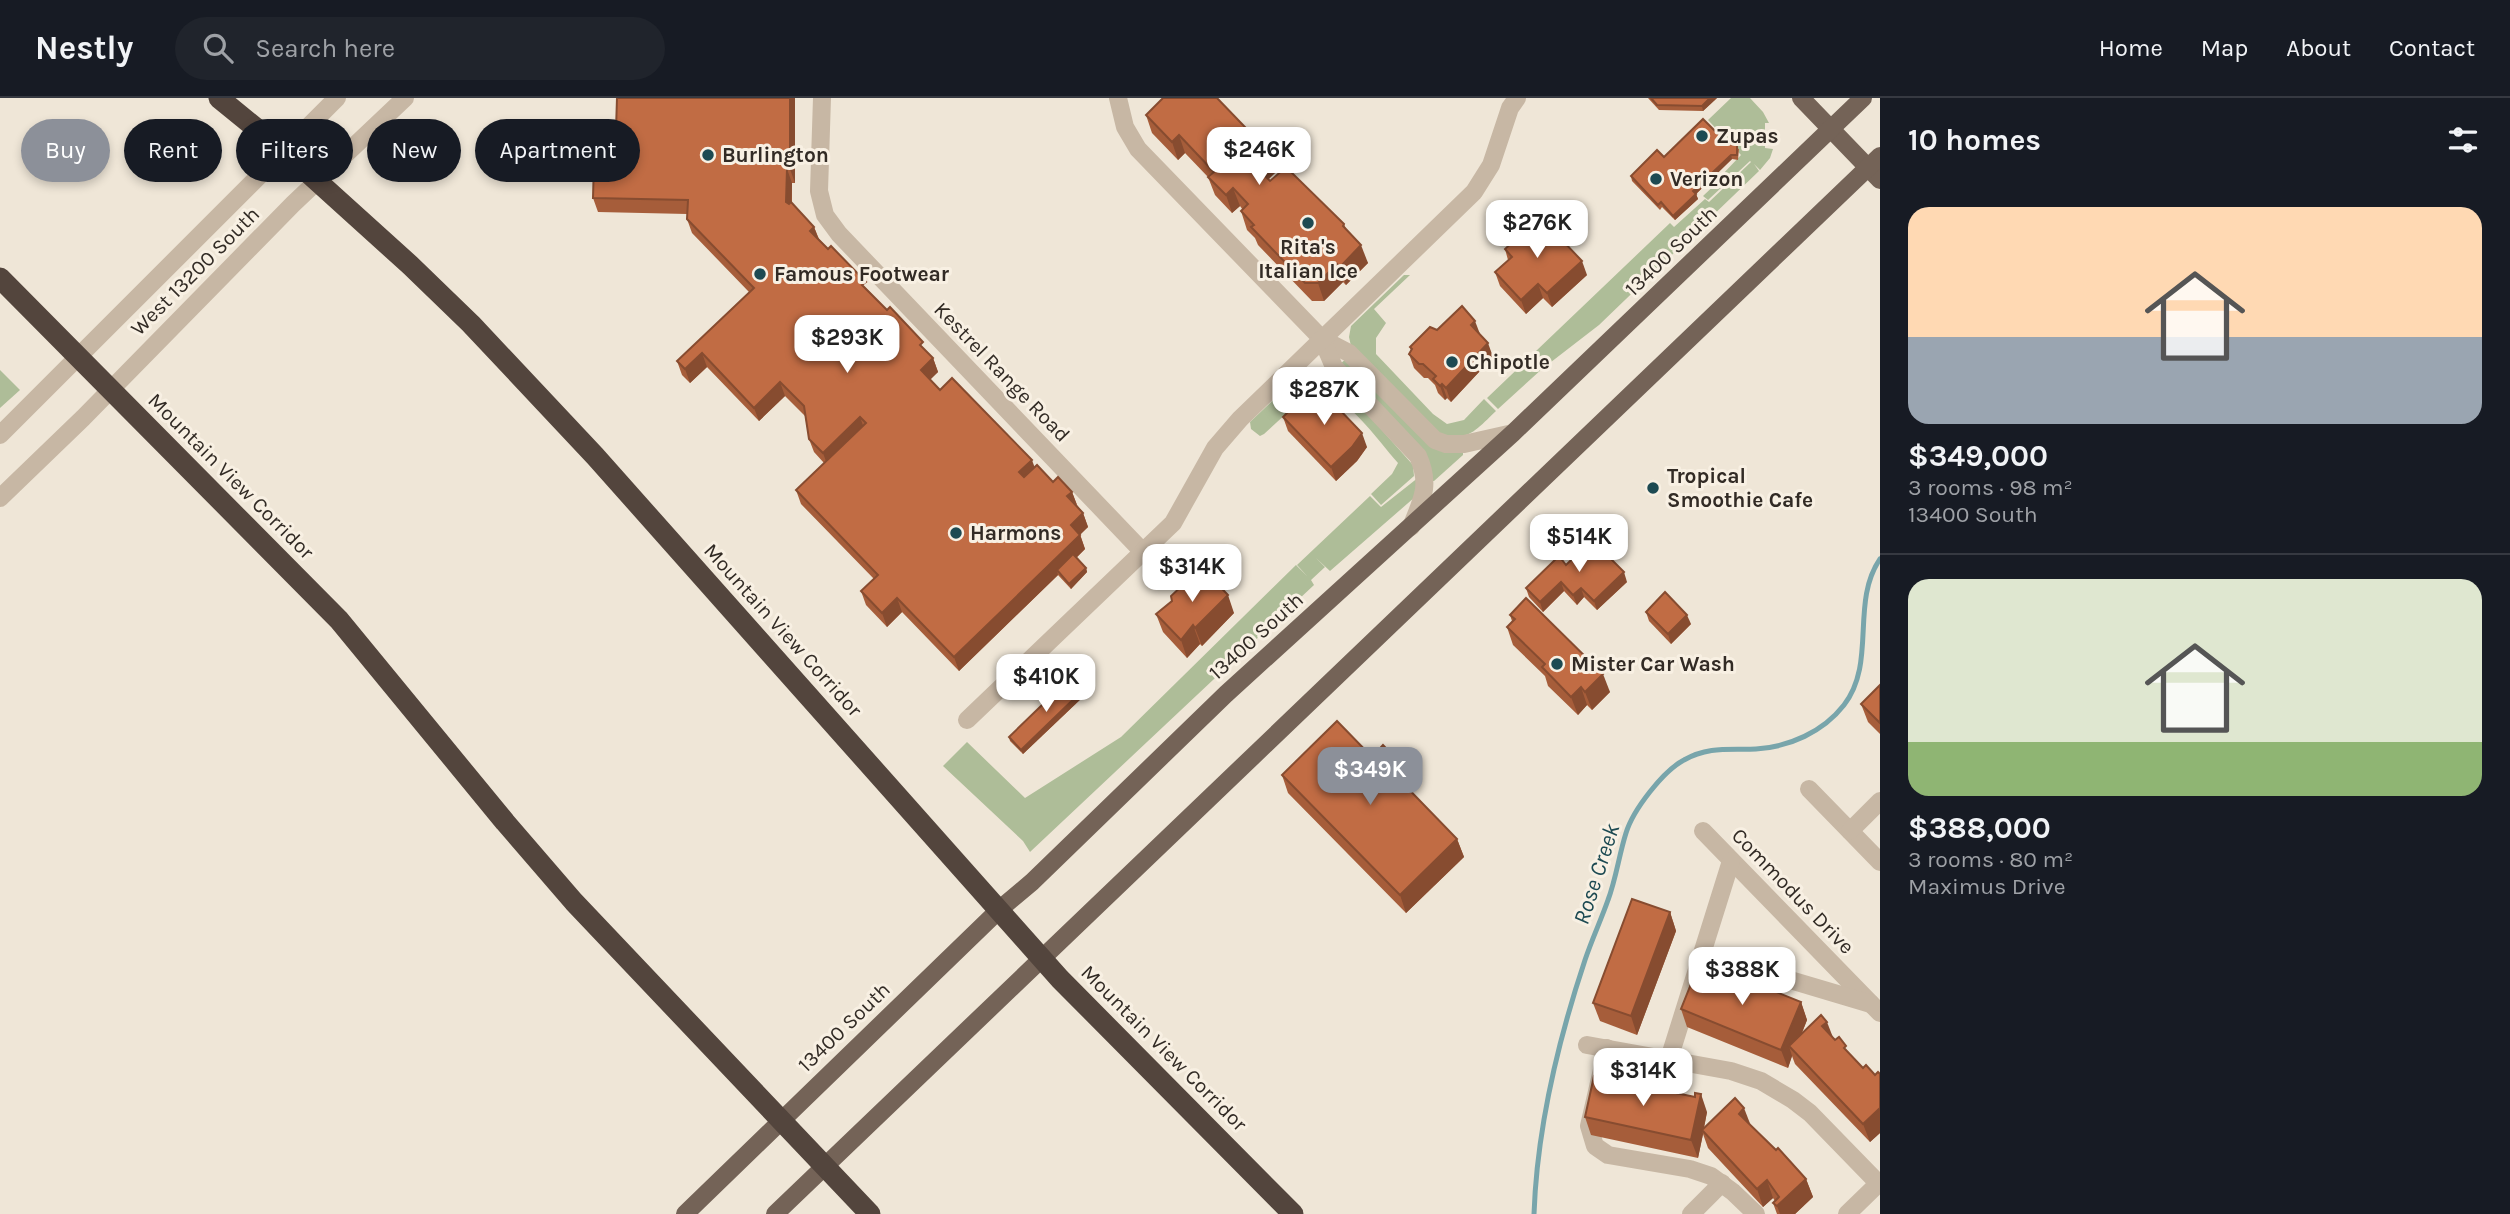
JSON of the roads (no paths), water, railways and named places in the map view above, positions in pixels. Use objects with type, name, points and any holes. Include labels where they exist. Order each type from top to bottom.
[{"type":"highway","name":"Mountain View Corridor","points":[[219,98],[245,119]]},
{"type":"highway","name":"Mountain View Corridor","points":[[317,182],[410,265],[490,344],[595,456],[1060,979],[1293,1214]]},
{"type":"highway","name":"Mountain View Corridor","points":[[0,278],[340,620],[574,902],[870,1214]]},
{"type":"main road","points":[[775,1214],[1042,957],[1876,168],[1831,129],[1801,98]]},
{"type":"main road","name":"13400 South","points":[[685,1214],[1226,694],[1513,433],[1863,98]]},
{"type":"street","name":"West 13200 South","points":[[317,119],[337,98]]},
{"type":"street","name":"West 13200 South","points":[[353,148],[405,98]]},
{"type":"street","name":"Kestrel Range Road","points":[[822,98],[819,191],[825,215],[839,234],[1143,552]]},
{"type":"street","points":[[1118,98],[1125,127],[1139,149],[1322,340],[1334,367],[1409,445],[1423,468],[1425,491],[1410,528]]},
{"type":"street","points":[[967,720],[1178,516],[1221,439],[1474,192],[1491,165],[1510,108],[1517,98]]},
{"type":"street","name":"West 13200 South","points":[[0,435],[255,182]]},
{"type":"street","name":"West 13200 South","points":[[0,498],[317,182]]},
{"type":"street","points":[[1322,340],[1349,353],[1435,440],[1446,444],[1464,444],[1513,433]]},
{"type":"street","points":[[1809,789],[1880,862]]},
{"type":"street","points":[[1850,831],[1880,802]]},
{"type":"street","name":"Commodus Drive","points":[[1703,831],[1876,1009]]},
{"type":"street","points":[[1669,1059],[1731,861]]},
{"type":"street","points":[[1703,954],[1876,1009]]},
{"type":"street","points":[[1587,1045],[1746,1075],[1775,1088],[1810,1113],[1880,1184],[1847,1214]]},
{"type":"street","points":[[1607,1048],[1589,1126],[1591,1140],[1595,1146],[1608,1155],[1690,1169],[1723,1183],[1756,1214]]},
{"type":"street","points":[[1691,1214],[1723,1183]]},
{"type":"waterway","name":"Rose Creek","points":[[1534,1214],[1539,1149],[1558,1053],[1585,960],[1611,892],[1626,833],[1635,813],[1667,773],[1684,760],[1710,751],[1781,745],[1805,736],[1836,715],[1854,688],[1862,652],[1866,594],[1880,559]]},
{"type":"place","name":"Zupas","points":[[1702,136]]},
{"type":"place","name":"Burlington","points":[[708,155]]},
{"type":"place","name":"Verizon","points":[[1656,179]]},
{"type":"place","name":"Rita's Italian Ice","points":[[1308,223]]},
{"type":"place","name":"Famous Footwear","points":[[760,274]]},
{"type":"place","name":"Chipotle","points":[[1452,362]]},
{"type":"place","name":"Tropical Smoothie Cafe","points":[[1653,488]]},
{"type":"place","name":"Harmons","points":[[956,533]]},
{"type":"place","name":"Mister Car Wash","points":[[1557,664]]}]
